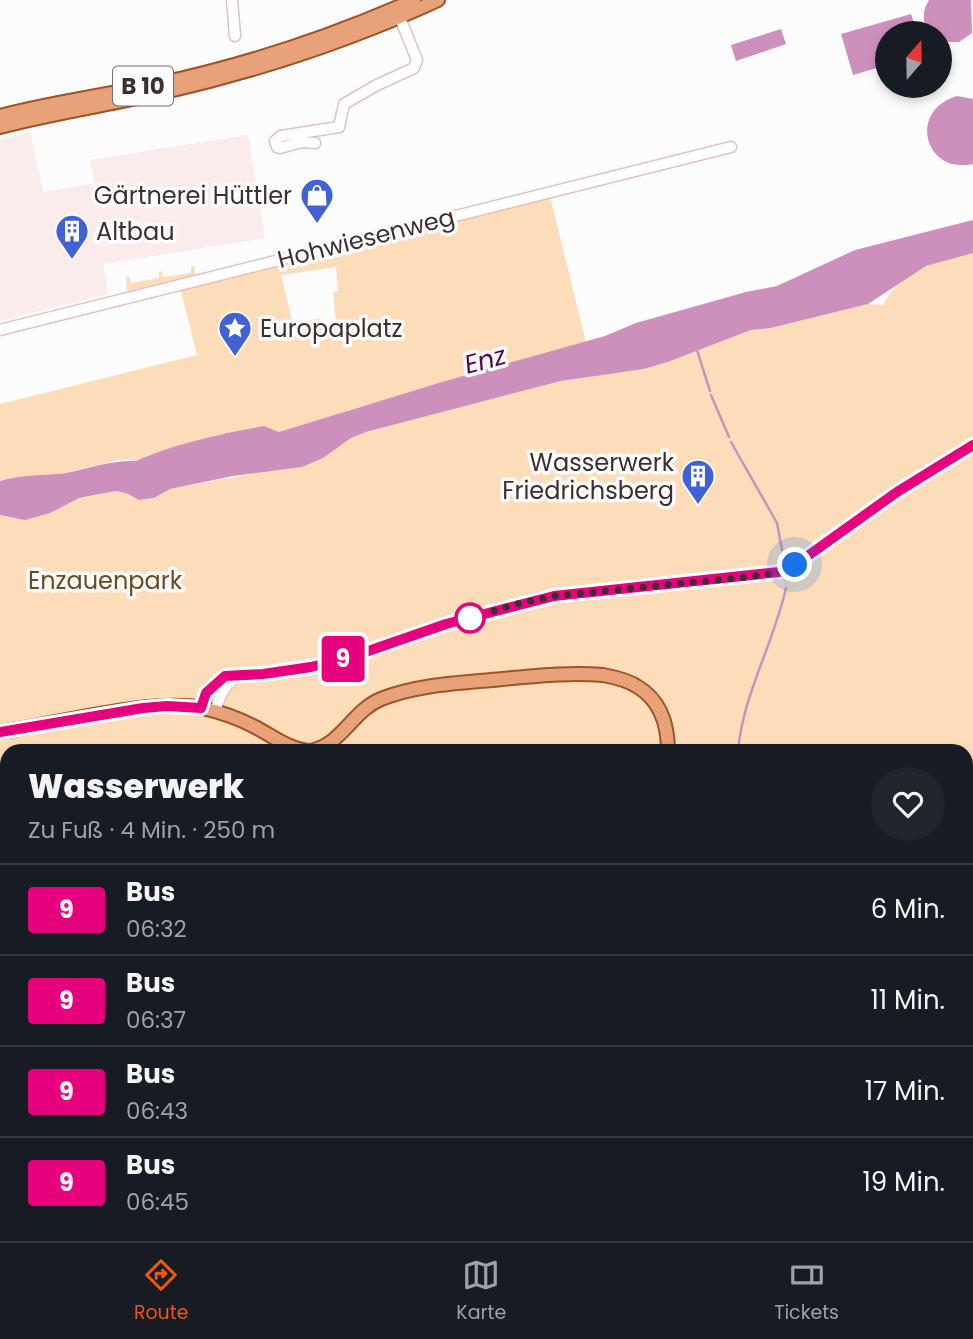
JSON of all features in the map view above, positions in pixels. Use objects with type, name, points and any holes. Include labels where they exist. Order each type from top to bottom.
[{"type":"main road","name":"B 10","points":[[0,127],[42,111],[245,62],[337,32],[414,0]]},
{"type":"main road","name":"B 10","points":[[0,116],[159,94],[257,69],[303,55],[400,18],[438,0]]},
{"type":"main road","points":[[329,744],[369,705],[399,693],[475,681],[588,675],[616,678],[646,692],[661,711],[667,744]]},
{"type":"main road","points":[[0,732],[167,706],[215,711],[253,726],[286,744]]},
{"type":"street","points":[[232,0],[235,36]]},
{"type":"street","points":[[315,143],[302,142],[280,148],[275,141],[281,136],[339,127],[344,104],[414,68],[417,60],[400,18]]},
{"type":"street","name":"Hohwiesenweg","points":[[0,330],[732,147]]},
{"type":"street","points":[[201,708],[202,699],[219,679],[225,676],[311,667],[351,657],[446,624],[554,596],[779,572],[804,559],[897,492],[973,445]]},
{"type":"street","points":[[215,711],[229,682],[237,676],[247,674]]},
{"type":"shaded area","points":[[929,0],[971,0],[972,33],[959,42],[952,42],[952,21],[925,21]]},
{"type":"shaded area","points":[[911,14],[913,21],[886,21]]},
{"type":"shaded area","points":[[875,24],[875,69],[853,75],[841,34]]},
{"type":"shaded area","points":[[781,29],[786,44],[736,61],[731,45]]},
{"type":"shaded area","points":[[957,96],[973,99],[973,164],[956,165],[943,160],[928,140],[927,127],[932,114],[941,104]]},
{"type":"shaded area","points":[[30,132],[43,192],[95,183],[90,160],[248,135],[265,238],[103,264],[108,294],[0,321],[0,140]]},
{"type":"shaded area","points":[[973,220],[973,253],[926,266],[868,304],[771,328],[751,330],[644,369],[561,381],[366,432],[351,438],[323,458],[302,467],[233,476],[170,489],[154,498],[139,500],[117,491],[94,495],[79,498],[50,513],[25,520],[0,515],[0,481],[136,461],[180,445],[264,426],[279,432],[605,336],[636,323],[777,286],[855,250]]},
{"type":"green space","points":[[550,196],[586,342],[279,432],[264,426],[256,427],[151,454],[136,461],[122,459],[65,473],[0,481],[0,404],[197,355],[180,288]],"holes":[[[336,267],[338,291],[333,292],[336,323],[323,329],[319,318],[293,324],[281,275]]]},
{"type":"green space","name":"Enzauenpark","points":[[973,253],[973,744],[0,744],[0,515],[13,517],[79,498],[117,491],[139,500],[154,498],[170,489],[315,462],[351,438],[366,432],[561,381],[644,369],[751,330],[771,328],[868,304],[883,305],[910,275],[946,259]]},
{"type":"green space","points":[[191,266],[194,266],[195,277],[127,291],[126,277],[129,276],[131,283],[159,278],[159,272],[162,271],[163,277],[191,273]]},
{"type":"waterway","points":[[696,347],[710,391]]},
{"type":"waterway","points":[[711,395],[729,437]]},
{"type":"waterway","points":[[731,442],[777,523],[782,550]]},
{"type":"waterway","points":[[739,744],[752,689],[786,588]]},
{"type":"bus line","name":"9","points":[[0,732],[143,708],[201,708],[206,693],[225,676],[311,667],[351,657],[446,624],[554,596],[779,572],[795,565],[897,492],[973,445]]},
{"type":"place","name":"Gärtnerei Hüttler","points":[[317,225]]},
{"type":"place","name":"Altbau","points":[[72,261]]},
{"type":"place","name":"Europaplatz","points":[[235,358]]},
{"type":"place","name":"Wasserwerk Friedrichsberg","points":[[698,506]]},
{"type":"route","points":[[470,618],[554,596],[748,577],[779,572],[795,565]]},
{"type":"water label","name":"Enz","points":[[485,360]]}]
